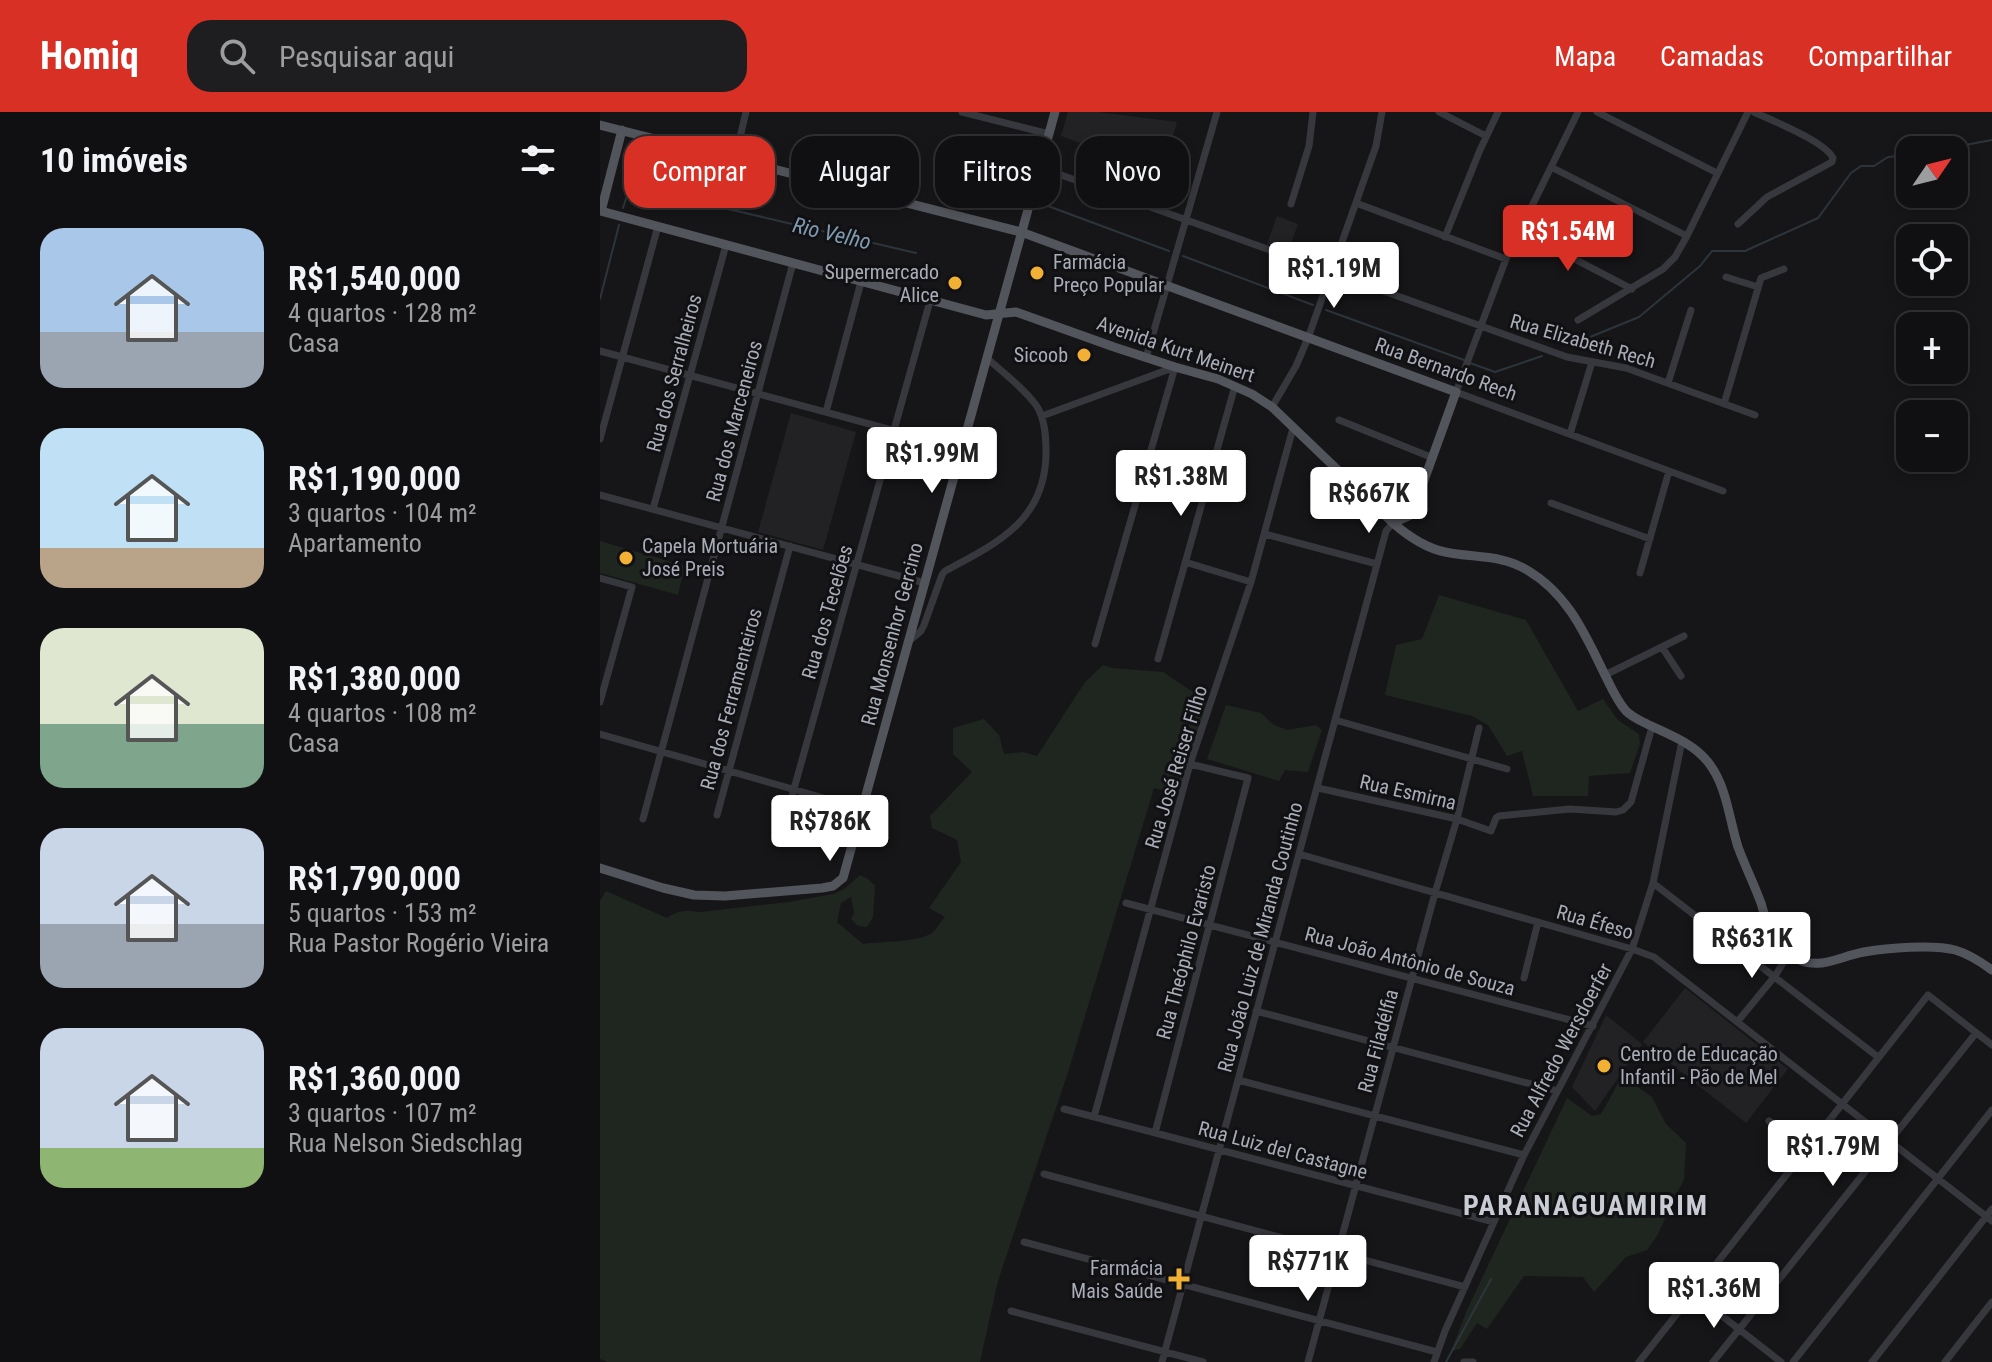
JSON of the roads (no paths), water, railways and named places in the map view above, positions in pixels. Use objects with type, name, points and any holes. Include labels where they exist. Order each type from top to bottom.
[{"type":"main road","name":"Rua Monsenhor Gercino","points":[[1049,134],[1055,112]]},
{"type":"main road","name":"Rua Bernardo Rech","points":[[600,125],[646,136]]},
{"type":"main road","points":[[601,213],[622,130]]},
{"type":"main road","name":"Rua Bernardo Rech","points":[[775,168],[1021,232],[1456,392]]},
{"type":"main road","name":"Rua Monsenhor Gercino","points":[[600,868],[675,892],[706,896],[833,886],[843,878],[1028,208]]},
{"type":"main road","name":"Avenida Kurt Meinert","points":[[601,213],[986,315],[1016,312],[1235,386],[1272,407],[1393,523],[1417,541]]},
{"type":"main road","points":[[1456,392],[1409,516],[1410,530],[1417,541],[1444,552],[1513,562],[1552,588],[1569,606],[1583,629],[1624,709],[1702,755],[1717,777],[1741,854],[1777,945],[1788,955],[1807,963],[1822,964],[1863,952],[1942,948],[1967,955],[1992,970]]},
{"type":"main road","points":[[1393,523],[1409,516]]},
{"type":"street","points":[[740,136],[746,112]]},
{"type":"street","points":[[962,112],[1049,134]]},
{"type":"street","points":[[1146,358],[1217,112]]},
{"type":"street","points":[[1291,204],[1309,146],[1313,112]]},
{"type":"street","points":[[1272,407],[1308,338],[1376,146],[1382,112]]},
{"type":"street","points":[[1439,112],[1486,136]]},
{"type":"street","points":[[1445,237],[1498,112]]},
{"type":"street","points":[[1456,392],[1506,259],[1578,112]]},
{"type":"street","points":[[1597,112],[1717,173]]},
{"type":"street","points":[[1578,320],[1663,269],[1675,257],[1748,112]]},
{"type":"street","points":[[1738,224],[1767,197],[1832,162],[1833,158],[1832,153],[1813,141],[1754,112]]},
{"type":"street","points":[[1551,167],[1687,236]]},
{"type":"street","name":"Rua Elizabeth Rech","points":[[1060,175],[1567,357],[1618,366],[1755,415]]},
{"type":"street","points":[[1356,203],[1506,259]]},
{"type":"street","points":[[600,439],[658,226]]},
{"type":"street","points":[[1519,230],[1632,289]]},
{"type":"street","name":"Rua dos Serralheiros","points":[[653,509],[726,245]]},
{"type":"street","name":"Rua dos Marceneiros","points":[[643,819],[793,263]]},
{"type":"street","points":[[1724,404],[1761,278],[1784,269]]},
{"type":"street","points":[[1726,277],[1758,287]]},
{"type":"street","points":[[826,412],[861,282]]},
{"type":"street","name":"Rua dos Tecelões","points":[[780,839],[930,301]]},
{"type":"street","points":[[1668,383],[1691,310]]},
{"type":"street","points":[[600,351],[962,449]]},
{"type":"street","points":[[909,641],[921,631],[945,571],[1006,536],[1033,505],[1042,486],[1046,466],[1042,416],[1024,392],[987,358]]},
{"type":"street","points":[[1570,434],[1592,362]]},
{"type":"street","points":[[1042,416],[1175,367]]},
{"type":"street","points":[[1095,644],[1175,367]]},
{"type":"street","points":[[1158,659],[1235,386]]},
{"type":"street","name":"Rua Bernardo Rech","points":[[1456,392],[1723,491]]},
{"type":"street","points":[[1339,420],[1433,458]]},
{"type":"street","name":"Rua José Reiser Filho","points":[[1094,1117],[1190,764],[1251,582],[1293,428]]},
{"type":"street","points":[[1640,573],[1669,471]]},
{"type":"street","points":[[600,495],[925,583]]},
{"type":"street","points":[[1551,503],[1650,539]]},
{"type":"street","name":"Rua João Luiz de Miranda Coutinho","points":[[1162,1362],[1386,531],[1393,523]]},
{"type":"street","points":[[1265,534],[1377,564]]},
{"type":"street","name":"Rua dos Ferramenteiros","points":[[717,815],[790,546]]},
{"type":"street","points":[[1185,562],[1251,582]]},
{"type":"street","points":[[600,578],[632,587],[600,702]]},
{"type":"street","points":[[1605,675],[1684,636]]},
{"type":"street","points":[[1662,647],[1681,676]]},
{"type":"street","points":[[1335,720],[1507,769]]},
{"type":"street","name":"Rua Esmirna","points":[[1318,788],[1457,819],[1491,831],[1499,816],[1570,809],[1616,812],[1631,802],[1652,727]]},
{"type":"street","name":"Rua Filadélfia","points":[[1308,1362],[1457,819],[1479,728]]},
{"type":"street","points":[[600,734],[862,809]]},
{"type":"street","name":"Rua Alfredo Wersdoerfer","points":[[1434,1362],[1524,1155],[1632,949],[1653,883],[1682,741]]},
{"type":"street","name":"Rua Theóphilo Evaristo","points":[[1155,1133],[1248,778],[1190,764]]},
{"type":"street","name":"Rua Éfeso","points":[[1299,854],[1654,957],[1989,1219]]},
{"type":"street","points":[[1653,883],[1878,1057]]},
{"type":"street","name":"Rua João Antônio de Souza","points":[[1126,903],[1593,1026]]},
{"type":"street","points":[[1524,978],[1538,922]]},
{"type":"street","points":[[1738,1021],[1788,955]]},
{"type":"street","points":[[1639,1362],[1928,995],[1992,1045]]},
{"type":"street","points":[[1256,1011],[1557,1091]]},
{"type":"street","points":[[1713,1362],[1976,1033]]},
{"type":"street","points":[[1238,1080],[1524,1155]]},
{"type":"street","name":"Rua Luiz del Castagne","points":[[1064,1109],[1494,1222]]},
{"type":"street","points":[[1793,1362],[1992,1110]]},
{"type":"street","points":[[1769,1121],[1805,1150]]},
{"type":"street","points":[[1044,1174],[1465,1287]]},
{"type":"street","points":[[1872,1362],[1989,1219],[1992,1209]]},
{"type":"street","points":[[1024,1242],[1437,1352]]},
{"type":"street","points":[[1667,1273],[1781,1362]]},
{"type":"street","points":[[1945,1362],[1992,1302]]},
{"type":"street","points":[[1011,1311],[1203,1362]]},
{"type":"street","points":[[1464,1362],[1473,1362]]},
{"type":"waterway","name":"Rio Velho","points":[[1968,144],[1992,140]]},
{"type":"waterway","name":"Rio Velho","points":[[1568,346],[1639,317],[1700,266],[1712,251],[1745,251],[1818,218],[1851,173],[1861,166],[1874,166],[1888,157],[1896,156]]},
{"type":"waterway","name":"Rio Velho","points":[[623,208],[630,186],[916,253]]},
{"type":"waterway","name":"Rio Velho","points":[[1053,208],[1169,251]]},
{"type":"waterway","name":"Rio Velho","points":[[600,299],[619,225]]},
{"type":"waterway","name":"Rio Velho","points":[[1183,256],[1313,305]]},
{"type":"waterway","name":"Rio Velho","points":[[1326,310],[1464,360]]},
{"type":"waterway","name":"Rio Velho","points":[[1470,363],[1495,372],[1542,356]]},
{"type":"waterway","points":[[1446,1362],[1491,1279]]},
{"type":"place","name":"Farmácia Preço Popular","points":[[1037,273]]},
{"type":"place","name":"Supermercado Alice","points":[[955,283]]},
{"type":"place","name":"Sicoob","points":[[1084,355]]},
{"type":"place","name":"Capela Mortuária José Preis","points":[[626,558]]},
{"type":"place","name":"Centro de Educação Infantil - Pão de Mel","points":[[1604,1066]]},
{"type":"place","name":"Farmácia Mais Saúde","points":[[1179,1279]]},
{"type":"district","name":"PARANAGUAMIRIM","points":[[1586,1205]]}]
